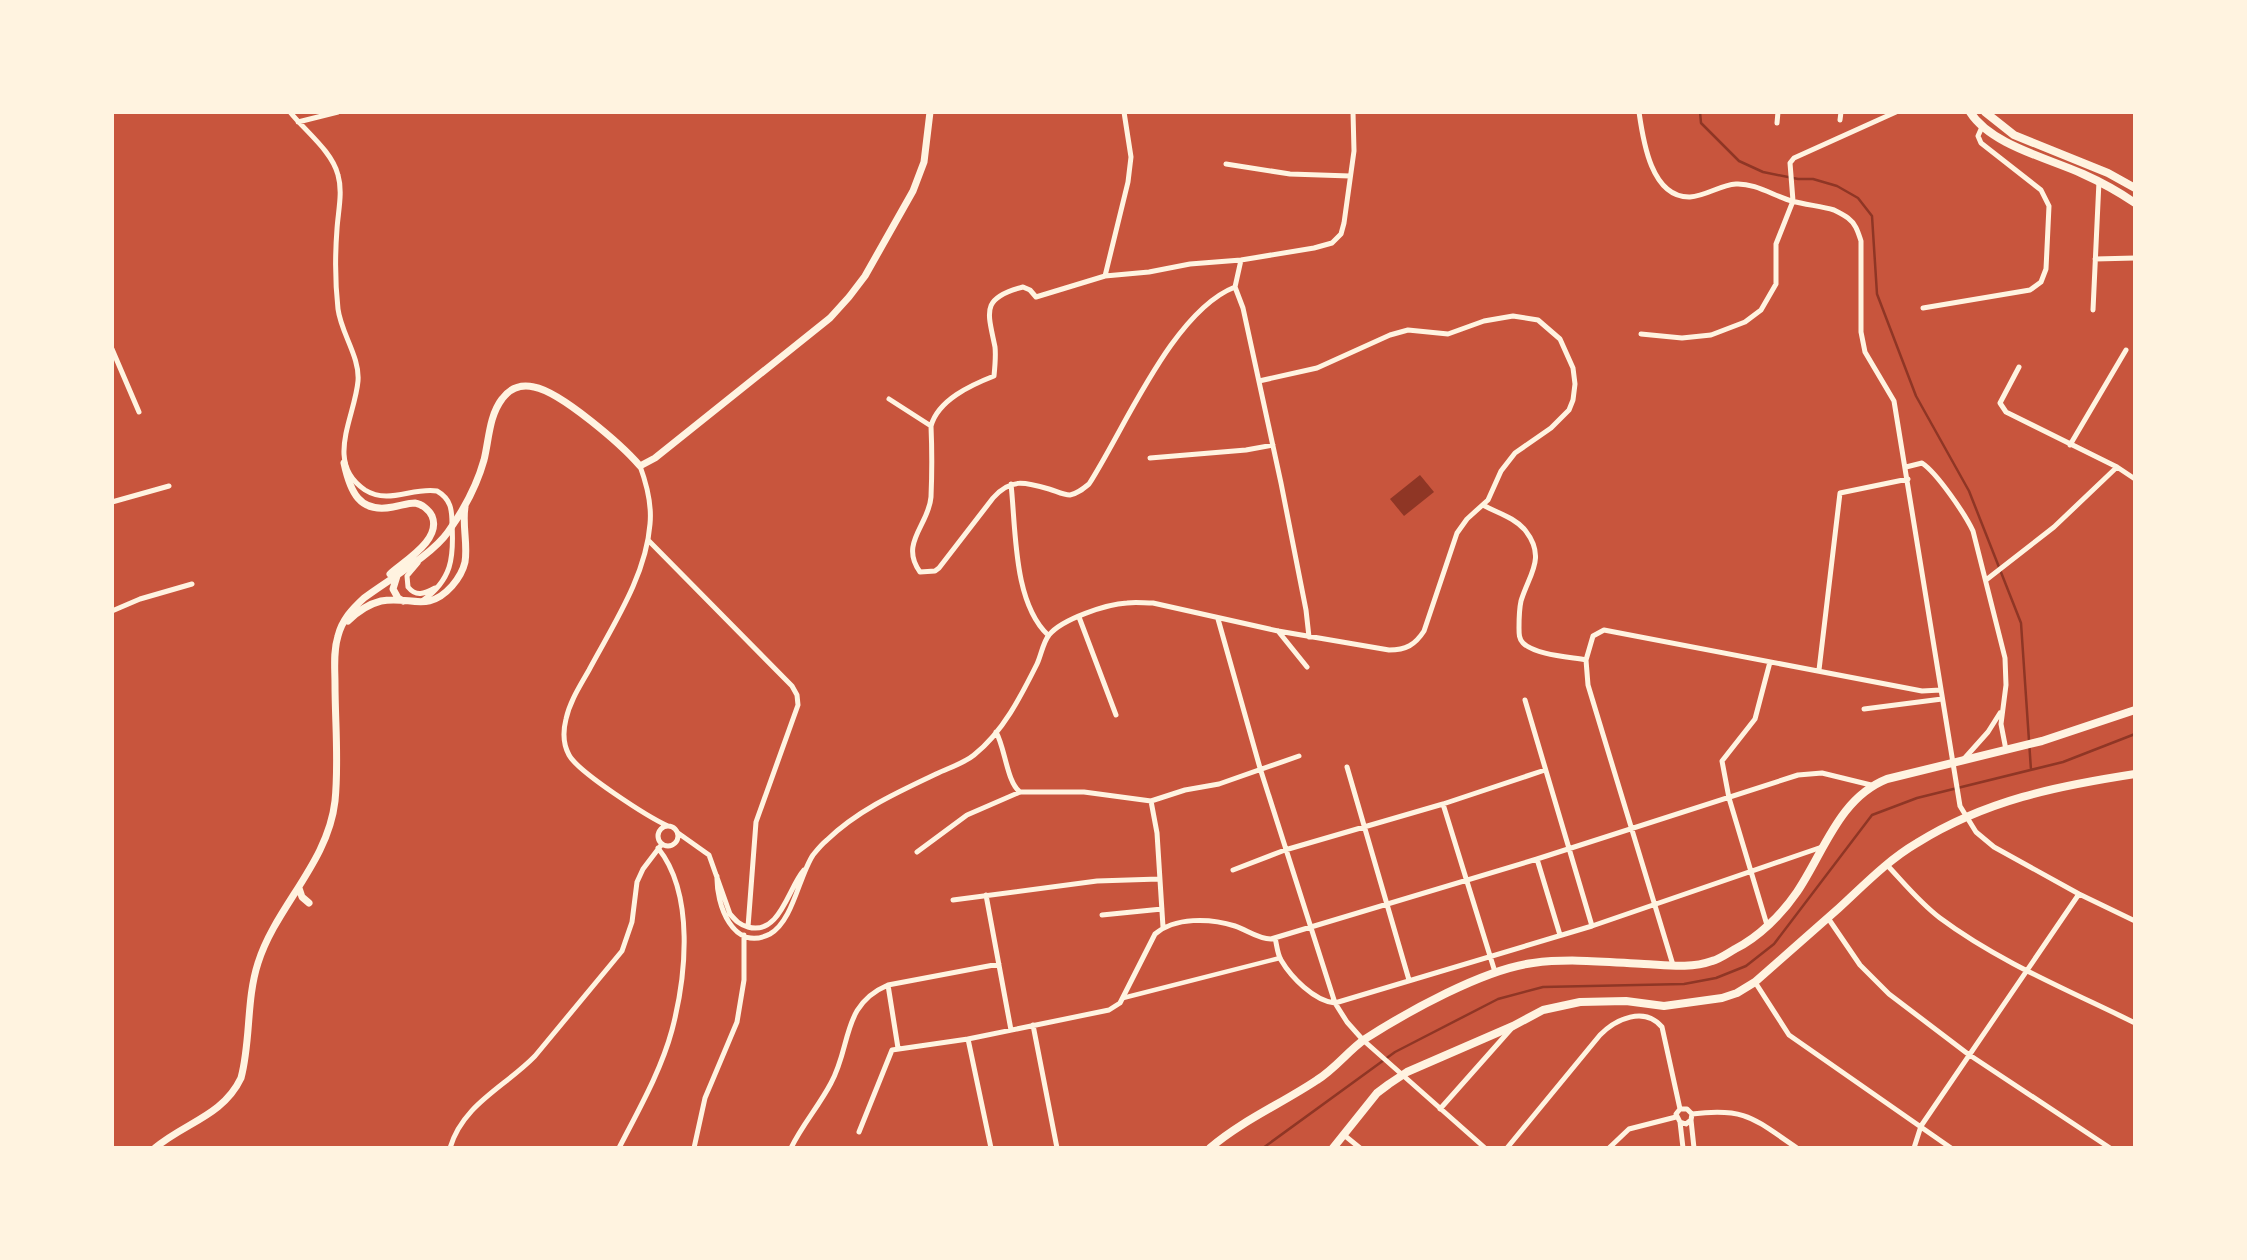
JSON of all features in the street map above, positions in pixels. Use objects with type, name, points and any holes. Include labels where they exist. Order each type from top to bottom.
[{"type":"main road","points":[[1970,112],[1982,127],[2018,148],[2099,181],[2135,204]]},
{"type":"main road","points":[[1985,112],[2014,135],[2108,173],[2135,188]]},
{"type":"main road","points":[[1210,1148],[1232,1130],[1319,1079],[1363,1040],[1495,972],[1534,963],[1569,961],[1693,965],[1713,961],[1739,947],[1768,925],[1797,892],[1854,800],[1871,785],[2024,746],[2102,723],[2135,710]]},
{"type":"main road","points":[[1333,1148],[1377,1093],[1402,1075],[1560,1005],[1626,1001],[1664,1006],[1723,999],[1755,982],[1887,865],[1916,843],[1966,818],[2040,790],[2135,774]]},
{"type":"street","points":[[155,1148],[164,1139],[217,1110],[236,1090],[245,1065],[258,963],[322,845],[335,801],[335,651],[339,632],[352,609],[430,538],[434,525],[429,511],[415,503],[384,509],[363,503],[352,491],[344,463],[345,440],[358,381],[338,311],[335,256],[340,187],[338,174],[290,112]]},
{"type":"street","points":[[298,122],[338,112]]},
{"type":"street","points":[[640,466],[655,458],[811,334],[849,297],[865,276],[913,191],[924,162],[930,112]]},
{"type":"street","points":[[1105,276],[1128,182],[1131,157],[1124,112]]},
{"type":"street","points":[[1236,287],[1208,303],[1181,332],[1163,357],[1089,484],[1068,495],[1033,485],[1011,484],[1001,489],[939,568],[935,571],[920,572],[913,563],[913,544],[931,499],[930,426],[938,408],[946,401],[995,376],[996,355],[988,313],[995,300],[1023,287],[1036,297],[1105,276],[1241,260],[1332,243],[1341,234],[1344,223],[1354,151],[1353,112]]},
{"type":"street","points":[[1639,112],[1653,168],[1658,178],[1675,194],[1688,197],[1740,183],[1835,211],[1857,227],[1861,241],[1861,332],[1865,352],[1894,401],[1941,699],[1956,763],[1960,806],[1976,832],[1994,846],[2079,894],[2135,921]]},
{"type":"street","points":[[1777,123],[1778,112]]},
{"type":"street","points":[[1840,120],[1841,112]]},
{"type":"street","points":[[1641,334],[1682,338],[1711,335],[1745,322],[1761,310],[1776,284],[1776,244],[1793,198],[1790,163],[1799,154],[1896,112]]},
{"type":"street","points":[[1923,308],[2030,290],[2041,282],[2046,269],[2049,206],[2041,190],[1981,143],[1978,136],[1982,127]]},
{"type":"street","points":[[1226,164],[1290,174],[1350,176]]},
{"type":"street","points":[[2093,310],[2099,181]]},
{"type":"street","points":[[2095,259],[2135,258]]},
{"type":"street","points":[[1241,260],[1236,287],[1273,445],[1309,637]]},
{"type":"street","points":[[717,876],[720,901],[729,925],[744,935],[761,937],[777,929],[813,855],[827,840],[855,817],[891,795],[974,755],[996,732],[1025,688],[1048,635],[1097,609],[1127,603],[1153,603],[1309,637],[1390,650],[1410,647],[1424,631],[1457,533],[1492,494],[1515,453],[1562,418],[1573,400],[1574,376],[1568,352],[1549,328],[1529,317],[1499,317],[1448,334],[1408,330],[1390,335],[1317,368],[1259,381]]},
{"type":"street","points":[[112,349],[139,412]]},
{"type":"street","points":[[2070,445],[2126,350]]},
{"type":"street","points":[[2019,367],[2000,403],[2002,408],[2117,467],[2135,479]]},
{"type":"street","points":[[437,587],[425,594],[417,594],[408,587],[407,576],[450,529],[474,488],[495,412],[510,391],[520,386],[536,387],[564,401],[640,466],[650,503],[648,540],[628,595],[572,702],[564,729],[565,743],[576,766],[651,818],[672,827],[709,855],[730,914],[736,922],[748,927],[762,928],[774,920],[795,880],[808,865]]},
{"type":"street","points":[[889,399],[930,426]]},
{"type":"street","points":[[1150,458],[1246,450],[1273,445]]},
{"type":"street","points":[[344,463],[358,484],[374,494],[396,496],[417,491],[437,491],[447,499],[452,508],[454,552],[449,570],[437,587],[420,603]]},
{"type":"street","points":[[1906,467],[1922,463],[1925,465],[1967,519],[1977,544],[2005,658],[2006,685],[2001,724],[2008,750]]},
{"type":"street","points":[[1986,580],[2054,527],[2117,467]]},
{"type":"street","points":[[1819,670],[1840,493],[1908,479]]},
{"type":"street","points":[[1011,484],[1025,598],[1039,626],[1048,635]]},
{"type":"street","points":[[112,502],[169,486]]},
{"type":"street","points":[[339,632],[350,619],[379,601],[420,603],[440,597],[459,577],[466,559],[465,504]]},
{"type":"street","points":[[1483,505],[1513,519],[1530,537],[1535,555],[1533,576],[1521,603],[1519,633],[1522,642],[1530,648],[1586,660]]},
{"type":"street","points":[[648,540],[792,686],[797,695],[798,705],[756,822],[748,927]]},
{"type":"street","points":[[364,598],[438,543]]},
{"type":"street","points":[[400,572],[393,589],[403,601]]},
{"type":"street","points":[[112,611],[140,599],[192,584]]},
{"type":"street","points":[[1079,617],[1116,715]]},
{"type":"street","points":[[1218,619],[1260,768],[1335,1003],[1363,1040],[1485,1148]]},
{"type":"street","points":[[1673,965],[1588,685],[1586,660],[1591,639],[1604,630],[1922,691],[1941,690]]},
{"type":"street","points":[[1278,631],[1307,667]]},
{"type":"street","points":[[1768,925],[1729,798],[1722,761],[1755,719],[1770,662]]},
{"type":"street","points":[[1922,691],[1925,695],[1924,701]]},
{"type":"street","points":[[1864,709],[1941,699]]},
{"type":"street","points":[[1525,701],[1592,926]]},
{"type":"street","points":[[1956,763],[1988,732],[2002,709]]},
{"type":"street","points":[[996,732],[1014,787],[1020,792]]},
{"type":"street","points":[[917,852],[967,815],[1020,792],[1084,792],[1151,801],[1185,790],[1219,784],[1299,757]]},
{"type":"street","points":[[1347,767],[1409,980]]},
{"type":"street","points":[[1233,870],[1285,850],[1443,804],[1545,770]]},
{"type":"street","points":[[859,1132],[889,1054],[898,1048],[968,1039],[1116,1007],[1155,934],[1174,923],[1220,923],[1260,937],[1275,937],[1537,859],[1809,773],[1822,773],[1871,785]]},
{"type":"street","points":[[1151,801],[1157,833],[1163,927]]},
{"type":"street","points":[[1443,804],[1495,972]]},
{"type":"street","points":[[619,1148],[672,1031],[683,963],[684,934],[678,889],[651,818]]},
{"type":"street","points":[[658,833],[668,826]]},
{"type":"street","points":[[677,841],[678,833]]},
{"type":"street","points":[[660,846],[670,846],[677,841],[694,842]]},
{"type":"street","points":[[450,1148],[460,1124],[469,1112],[528,1062],[622,951],[632,922],[637,882],[660,846]]},
{"type":"street","points":[[1275,937],[1280,958],[1287,969],[1319,999],[1335,1003],[1592,926],[1824,847]]},
{"type":"street","points":[[1537,859],[1560,934]]},
{"type":"street","points":[[1887,865],[1920,902],[1966,936],[2027,970],[2135,1023]]},
{"type":"street","points":[[953,900],[1097,881],[1159,880]]},
{"type":"street","points":[[299,888],[302,897],[309,903]]},
{"type":"street","points":[[1914,1148],[1921,1126],[2079,894]]},
{"type":"street","points":[[986,895],[1011,1030]]},
{"type":"street","points":[[1102,915],[1162,909]]},
{"type":"street","points":[[1828,918],[1873,981],[1968,1054],[2110,1148]]},
{"type":"street","points":[[694,1148],[705,1098],[737,1021],[744,980],[744,935]]},
{"type":"street","points":[[1122,998],[1280,958]]},
{"type":"street","points":[[791,1148],[832,1082],[853,1018],[862,1002],[873,991],[888,985],[999,964]]},
{"type":"street","points":[[1755,982],[1789,1035],[1951,1148]]},
{"type":"street","points":[[888,985],[898,1048]]},
{"type":"street","points":[[1507,1148],[1609,1026],[1618,1020],[1641,1016],[1657,1021],[1665,1034],[1681,1109],[1678,1120],[1683,1148]]},
{"type":"street","points":[[1032,1025],[1057,1148]]},
{"type":"street","points":[[1440,1109],[1513,1026]]},
{"type":"street","points":[[968,1039],[991,1148]]},
{"type":"street","points":[[1681,1109],[1688,1109],[1691,1117],[1694,1148]]},
{"type":"street","points":[[1609,1148],[1629,1129],[1678,1120],[1686,1124],[1691,1117],[1727,1111],[1749,1117],[1797,1148]]},
{"type":"street","points":[[1344,1135],[1360,1148]]},
{"type":"shaded area","points":[[1420,475],[1434,492],[1404,516],[1390,499]]},
{"type":"waterway","points":[[1700,112],[1701,123],[1739,161],[1763,172],[1813,179],[1837,186],[1858,198],[1872,216],[1877,294],[1916,396],[1969,491],[2021,623],[2031,770]]},
{"type":"waterway","points":[[1263,1148],[1395,1052],[1498,999],[1543,987],[1684,984],[1716,978],[1746,966],[1774,944],[1872,815],[1917,798],[2063,762],[2135,734]]}]
